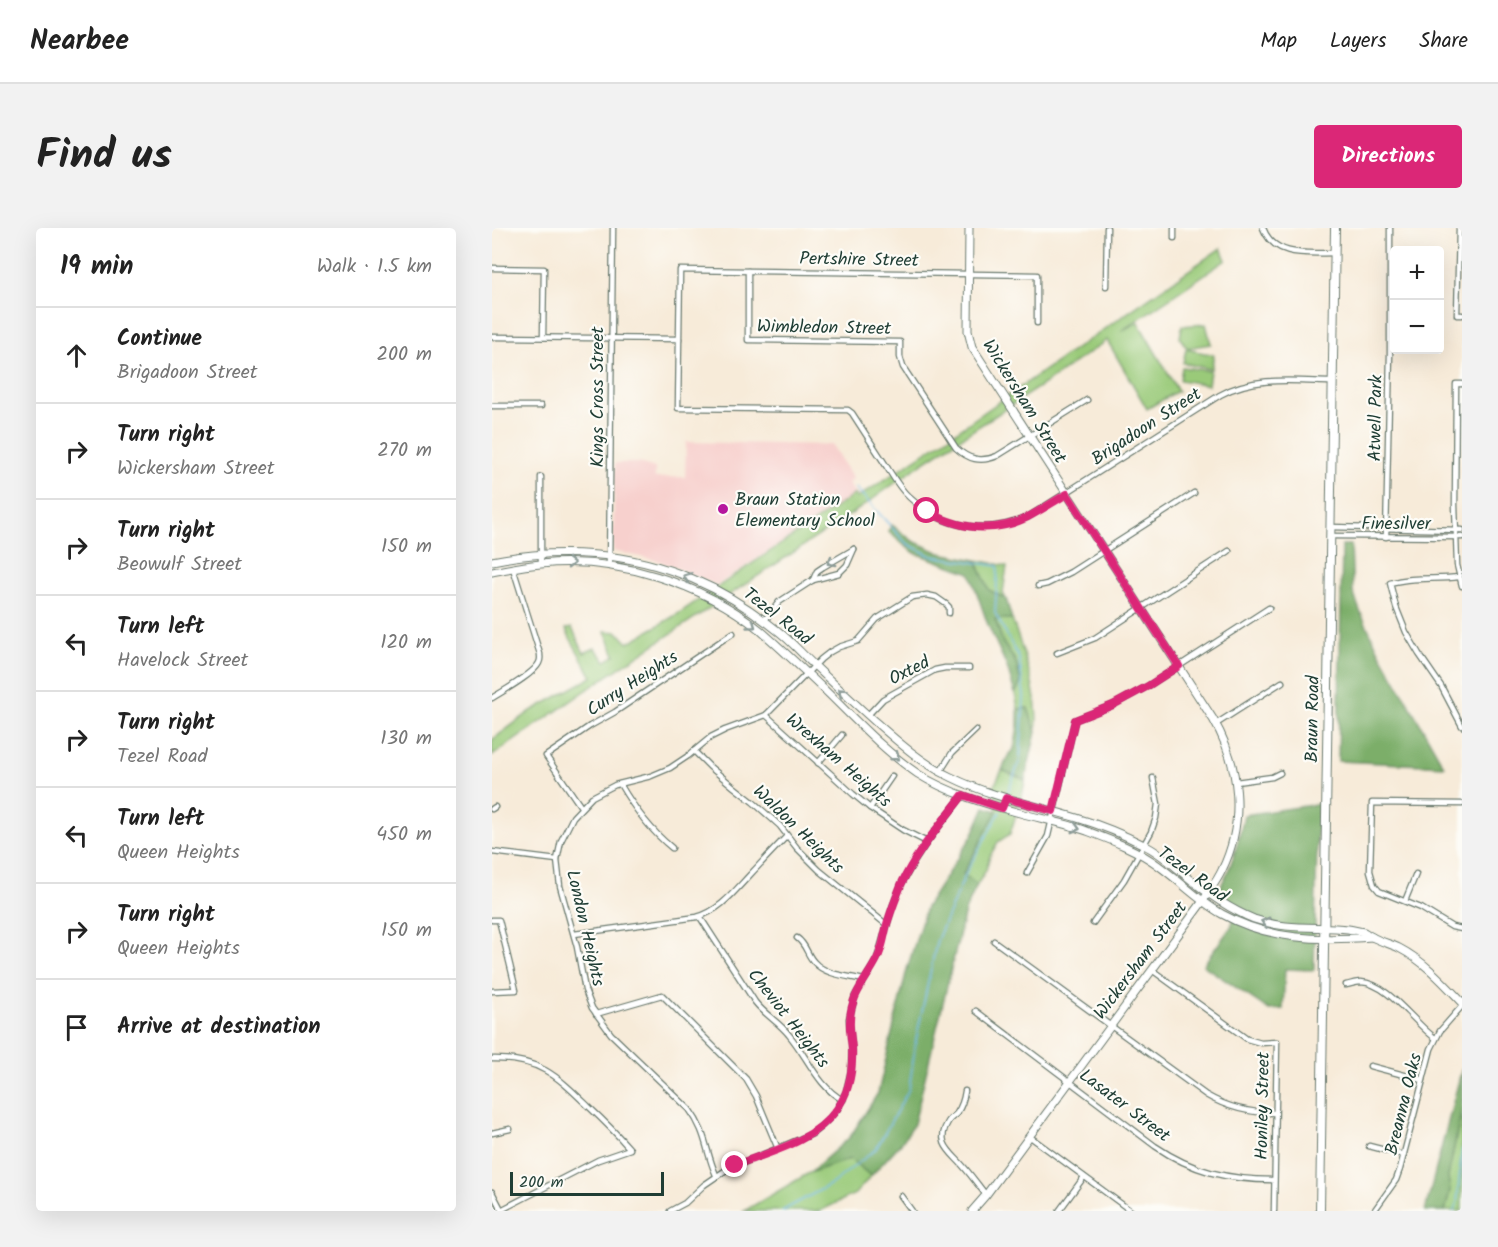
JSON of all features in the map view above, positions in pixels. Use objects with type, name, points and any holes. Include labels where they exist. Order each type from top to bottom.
[{"type":"main road","name":"Wickersham Street","points":[[969,228],[968,331],[972,347],[1216,724],[1229,752],[1237,794],[1237,817],[1230,851],[1223,869],[1203,901],[972,1211]]},
{"type":"main road","name":"Braun Road","points":[[1320,1211],[1335,228]]},
{"type":"main road","name":"Tezel Road","points":[[492,561],[541,554],[577,553],[609,556],[650,564],[692,578],[742,604],[786,638],[891,736],[940,772],[968,785],[1006,798],[1092,823],[1144,845],[1169,861],[1208,893],[1254,919],[1282,926],[1364,932],[1401,949],[1419,961],[1462,1004]]},
{"type":"main road","name":"Tezel Road","points":[[492,572],[541,564],[609,566],[649,574],[700,593],[759,630],[873,736],[919,774],[963,795],[1085,830],[1139,854],[1157,864],[1220,913],[1259,930],[1295,938],[1372,937]]},
{"type":"street","name":"Kings Cross Street","points":[[609,566],[613,228]]},
{"type":"street","points":[[1106,286],[1107,228]]},
{"type":"street","points":[[1174,228],[1174,238]]},
{"type":"street","points":[[1263,228],[1275,246],[1282,249],[1296,253],[1334,253]]},
{"type":"street","name":"Atwell Park","points":[[1386,537],[1390,228]]},
{"type":"street","points":[[1459,228],[1460,315]]},
{"type":"street","points":[[492,268],[544,269],[543,337]]},
{"type":"street","name":"Pertshire Street","points":[[679,339],[680,270],[1037,275],[1037,322]]},
{"type":"street","name":"Wimbledon Street","points":[[748,271],[748,340],[900,342],[903,367],[956,448],[963,455],[976,460],[993,458],[1029,436]]},
{"type":"street","points":[[492,337],[679,339]]},
{"type":"street","name":"Brigadoon Street","points":[[679,339],[678,408],[848,410],[908,496],[927,511],[955,524],[983,528],[1006,525],[1028,517],[1236,387],[1263,381],[1331,382]]},
{"type":"street","points":[[1459,384],[1455,505],[1460,537],[1456,557],[1462,586]]},
{"type":"street","points":[[1029,436],[1087,400]]},
{"type":"street","points":[[492,405],[541,406]]},
{"type":"street","points":[[541,477],[541,564]]},
{"type":"street","points":[[1038,586],[1060,578],[1194,493]]},
{"type":"street","name":"Finesilver","points":[[1330,527],[1459,530]]},
{"type":"street","name":"Finesilver","points":[[1330,536],[1460,537]]},
{"type":"street","points":[[764,621],[779,602],[813,580],[839,573],[847,565],[854,549],[823,567],[813,580]]},
{"type":"street","points":[[1057,653],[1095,638],[1229,552]]},
{"type":"street","points":[[492,698],[532,672],[538,666],[540,658],[513,568]]},
{"type":"street","points":[[1459,577],[1443,580],[1404,579],[1390,582],[1396,607],[1406,632],[1442,686],[1462,726]]},
{"type":"street","name":"London Heights","points":[[716,1175],[704,1133],[689,1109],[611,1034],[596,1014],[585,990],[574,934],[560,886],[557,860],[564,832],[581,807],[599,792],[670,768],[711,737],[766,715],[830,652],[858,641],[877,619],[912,597],[936,597],[949,607],[949,612]]},
{"type":"street","points":[[1027,873],[1045,841],[1075,720],[1113,705],[1148,686],[1269,608]]},
{"type":"street","name":"Curry Heights","points":[[581,807],[546,756],[733,633]]},
{"type":"street","name":"Oxted","points":[[868,715],[883,699],[935,670],[969,668]]},
{"type":"street","points":[[1216,724],[1282,682]]},
{"type":"street","name":"Wrexham Heights","points":[[766,715],[870,808],[903,830],[927,842]]},
{"type":"street","points":[[940,772],[952,753],[976,730]]},
{"type":"street","points":[[818,763],[842,735]]},
{"type":"street","name":"Waldon Heights","points":[[694,751],[780,826],[819,870],[887,925]]},
{"type":"street","points":[[1236,782],[1272,777],[1280,773]]},
{"type":"street","points":[[870,808],[892,776]]},
{"type":"street","points":[[1093,923],[1124,880],[1151,832],[1156,818],[1157,798],[1153,778]]},
{"type":"street","points":[[621,784],[641,816],[653,831],[672,848]]},
{"type":"street","points":[[670,1211],[685,1203],[716,1175],[812,1134],[831,1116],[843,1100],[851,1071],[852,1050],[849,1028],[850,1011],[855,996],[877,959],[902,883],[927,842],[963,795]]},
{"type":"street","points":[[1002,808],[1006,798]]},
{"type":"street","points":[[1462,804],[1372,803],[1370,871],[1371,879],[1379,891],[1421,908],[1452,927],[1462,929]]},
{"type":"street","points":[[574,934],[700,916],[712,912],[788,836]]},
{"type":"street","points":[[492,852],[557,860]]},
{"type":"street","points":[[1405,901],[1416,874]]},
{"type":"street","name":"Cheviot Heights","points":[[700,916],[760,1009],[788,1033],[828,1090],[843,1100]]},
{"type":"street","points":[[492,920],[499,920],[516,990],[492,991]]},
{"type":"street","points":[[797,938],[804,945],[813,962],[820,968],[864,980]]},
{"type":"street","points":[[994,941],[1198,1090],[1227,1106],[1245,1111],[1275,1113]]},
{"type":"street","name":"Honiley Street","points":[[1152,970],[1247,1039],[1261,1043],[1277,1042],[1274,1211]]},
{"type":"street","points":[[1346,985],[1361,982],[1385,992],[1435,1038]]},
{"type":"street","points":[[596,1014],[662,995],[746,1079],[756,1096],[778,1149]]},
{"type":"street","name":"Breanna Oaks","points":[[1374,1211],[1396,1180],[1435,1038],[1462,1004]]},
{"type":"street","name":"Lasater Street","points":[[976,1011],[1155,1146],[1181,1162],[1207,1172],[1234,1178],[1274,1180]]},
{"type":"street","points":[[492,1059],[509,1059],[529,1063],[556,1076],[630,1149],[598,1160],[502,1211],[492,1191]]},
{"type":"street","points":[[1370,1066],[1423,1080]]},
{"type":"street","points":[[965,1090],[961,1106],[948,1121],[943,1140],[951,1155],[960,1162],[986,1195]]},
{"type":"street","points":[[492,1133],[510,1129]]},
{"type":"street","points":[[1029,1136],[1131,1211]]},
{"type":"street","points":[[1369,1146],[1404,1155]]},
{"type":"street","points":[[1059,1211],[1084,1177]]},
{"type":"street","points":[[901,1196],[912,1211]]},
{"type":"shaded area","name":"Braun Station Elementary School","points":[[686,442],[832,445],[853,479],[848,482],[855,494],[717,585],[659,561],[613,551],[615,463],[639,463],[655,468],[655,478],[685,477]]},
{"type":"green space","points":[[1221,248],[1226,260],[1121,331],[1138,322],[1178,391],[1147,409],[1107,340],[924,462],[862,507],[604,678],[492,756],[492,740],[531,711],[592,677],[566,629],[572,628],[584,653],[595,648],[606,661],[615,655],[605,631],[618,632],[628,643],[676,615],[855,494],[857,498],[944,440]]},
{"type":"green space","points":[[1206,324],[1211,344],[1187,348],[1180,338],[1182,326]]},
{"type":"green space","points":[[1186,349],[1214,355],[1211,369],[1183,363]]},
{"type":"green space","points":[[1182,367],[1210,371],[1208,385],[1180,380]]},
{"type":"green space","points":[[892,525],[913,541],[940,553],[976,560],[989,590],[1006,599],[1012,619],[995,619],[1003,643],[1016,662],[1021,682],[1015,694],[1007,667],[988,625],[970,573],[915,553],[888,531]]},
{"type":"green space","points":[[1342,545],[1351,545],[1353,592],[1360,611],[1379,651],[1444,766],[1338,761]]},
{"type":"green space","points":[[976,560],[1007,566],[1003,593],[1006,599],[989,590]]},
{"type":"green space","points":[[995,618],[1012,619],[1034,690],[1036,732],[1028,708],[1018,709],[1015,694],[1021,682],[1016,662],[1003,643]]},
{"type":"green space","points":[[1028,708],[1036,732],[1025,780],[1002,770],[1009,754],[1014,749],[1018,709]]},
{"type":"green space","points":[[1002,770],[1025,780],[1022,796],[1010,834],[998,842],[977,885],[963,875],[997,811],[993,788]]},
{"type":"green space","points":[[1318,804],[1314,970],[1285,969],[1283,1009],[1269,1010],[1203,965],[1231,927],[1238,905],[1219,893],[1233,857],[1244,815]]},
{"type":"green space","points":[[985,807],[997,811],[963,874],[977,885],[965,911],[914,1124],[902,1142],[871,1176],[850,1159],[809,1173],[850,1137],[878,1093],[907,969],[926,907],[972,836]]},
{"type":"green space","points":[[1462,1068],[1462,1108],[1448,1177],[1450,1190],[1445,1211],[1425,1211]]},
{"type":"green space","points":[[1462,1108],[1462,1211],[1445,1211],[1450,1190],[1448,1177]]},
{"type":"green space","points":[[850,1159],[871,1176],[855,1194],[820,1211],[744,1211],[809,1173]]},
{"type":"waterway","points":[[856,488],[906,543],[931,556],[998,566],[995,613],[1019,658],[1024,696],[1020,760],[1007,794]]},
{"type":"waterway","points":[[782,1211],[833,1183],[876,1149],[909,1089],[916,1040],[937,940],[967,871],[1000,812]]},
{"type":"waterway","points":[[1454,1211],[1457,1203],[1462,1149]]},
{"type":"place","name":"Braun Station Elementary School","points":[[723,509]]},
{"type":"route","points":[[735,1165],[812,1134],[837,1110],[846,1092],[851,1071],[852,1050],[849,1019],[855,996],[877,959],[902,883],[927,842],[963,795],[1002,808],[1006,798],[1053,811],[1075,720],[1113,705],[1179,666],[1067,494],[1028,517],[995,527],[983,528],[955,524],[927,511]]}]
